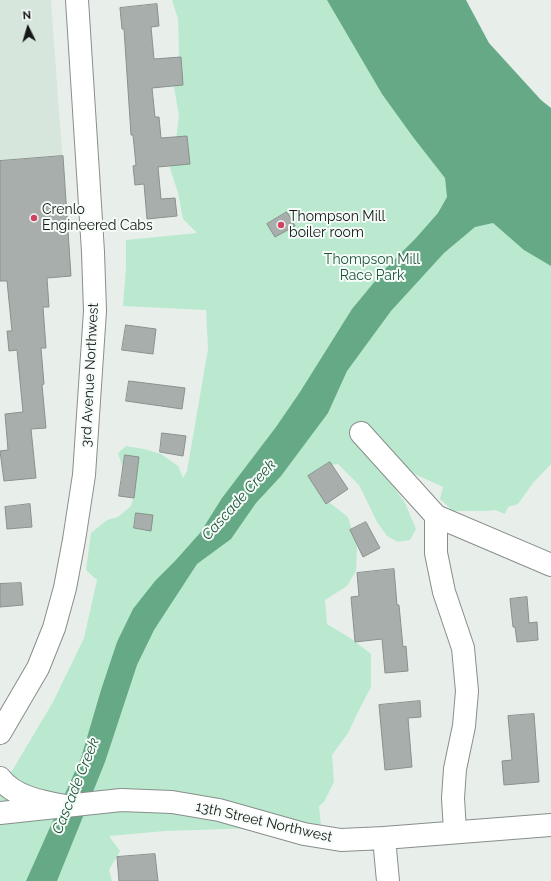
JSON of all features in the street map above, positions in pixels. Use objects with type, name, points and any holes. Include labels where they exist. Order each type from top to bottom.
[{"type":"street","name":"3rd Avenue Northwest","points":[[0,733],[38,668],[54,628],[65,588],[84,475],[95,311],[93,252],[77,0]]},
{"type":"street","points":[[361,433],[436,516],[551,565]]},
{"type":"street","points":[[436,516],[436,553],[444,592],[463,648],[467,691],[464,726],[455,769],[453,798],[455,831]]},
{"type":"street","points":[[0,778],[10,788],[28,797],[65,806]]},
{"type":"street","name":"13th Street Northwest","points":[[0,813],[121,800],[172,802],[219,810],[304,834],[341,840],[384,838],[551,824]]},
{"type":"street","points":[[384,838],[388,881]]},
{"type":"shaded area","points":[[0,0],[51,0],[71,276],[0,281]]},
{"type":"green space","name":"Thompson Mill Race Park","points":[[172,0],[398,0],[551,193],[551,464],[533,483],[518,504],[508,507],[505,514],[495,510],[453,511],[440,499],[443,487],[371,454],[405,503],[416,529],[410,540],[398,542],[387,536],[377,522],[359,485],[338,464],[323,466],[315,482],[326,500],[348,517],[357,547],[356,571],[347,586],[325,600],[327,624],[350,638],[371,654],[371,687],[348,733],[332,755],[334,782],[324,802],[319,806],[321,826],[165,831],[109,836],[120,851],[109,870],[112,881],[0,881],[0,791],[53,702],[84,638],[97,580],[86,570],[91,533],[107,520],[118,517],[131,506],[135,492],[131,480],[122,466],[118,453],[126,446],[144,449],[161,454],[178,466],[183,478],[187,471],[208,349],[206,310],[123,306],[126,267],[126,240],[197,233],[183,219],[178,193],[170,168],[175,147],[179,116],[174,87],[179,52],[178,19]]},
{"type":"water","name":"Cascade Creek","points":[[327,0],[466,0],[489,43],[541,100],[551,108],[551,266],[524,250],[493,223],[475,227],[444,253],[391,311],[347,371],[328,413],[281,476],[256,503],[231,539],[197,564],[154,630],[137,665],[105,762],[57,881],[26,881],[81,758],[117,642],[133,609],[155,581],[200,533],[222,498],[276,427],[300,392],[352,309],[386,268],[438,213],[447,197],[445,178],[382,94]]},
{"type":"building","points":[[157,4],[159,26],[151,27],[154,59],[181,57],[183,85],[152,88],[155,117],[159,117],[161,138],[187,136],[190,164],[158,167],[161,199],[175,198],[177,216],[147,219],[144,184],[135,185],[133,166],[136,165],[133,135],[131,135],[124,29],[122,29],[120,8]]},
{"type":"building","points":[[63,156],[71,276],[47,278],[49,307],[43,307],[46,348],[41,348],[44,384],[42,385],[46,428],[31,429],[36,478],[4,481],[0,451],[8,450],[5,414],[23,412],[17,350],[9,351],[7,331],[12,331],[7,281],[0,281],[0,161]]},
{"type":"building","name":"Thompson Mill boiler room","points":[[287,212],[295,226],[275,237],[267,224]]},
{"type":"building","points":[[126,325],[156,329],[153,354],[122,350]]},
{"type":"building","points":[[129,381],[185,388],[182,409],[126,401]]},
{"type":"building","points":[[162,433],[186,436],[183,456],[160,452]]},
{"type":"building","points":[[125,455],[139,457],[134,498],[119,496]]},
{"type":"building","points":[[330,462],[348,489],[326,504],[308,476]]},
{"type":"building","points":[[30,504],[32,527],[7,529],[5,507]]},
{"type":"building","points":[[136,513],[153,515],[151,531],[134,528]]},
{"type":"building","points":[[366,522],[380,548],[363,557],[350,530]]},
{"type":"building","points":[[394,569],[397,605],[399,605],[403,647],[406,646],[408,671],[385,673],[382,639],[355,642],[351,597],[359,596],[357,573]]},
{"type":"building","points":[[21,583],[23,605],[0,607],[0,584]]},
{"type":"building","points":[[527,597],[529,623],[537,622],[538,640],[517,642],[515,627],[513,627],[510,599]]},
{"type":"building","points":[[420,701],[421,717],[408,718],[412,767],[385,770],[379,705]]},
{"type":"building","points":[[534,714],[539,782],[504,785],[502,761],[512,760],[508,716]]},
{"type":"building","points":[[155,854],[158,881],[119,881],[117,857]]},
{"type":"place","name":"Crenlo Engineered Cabs","points":[[34,218]]},
{"type":"place","name":"Thompson Mill boiler room","points":[[281,225]]}]
